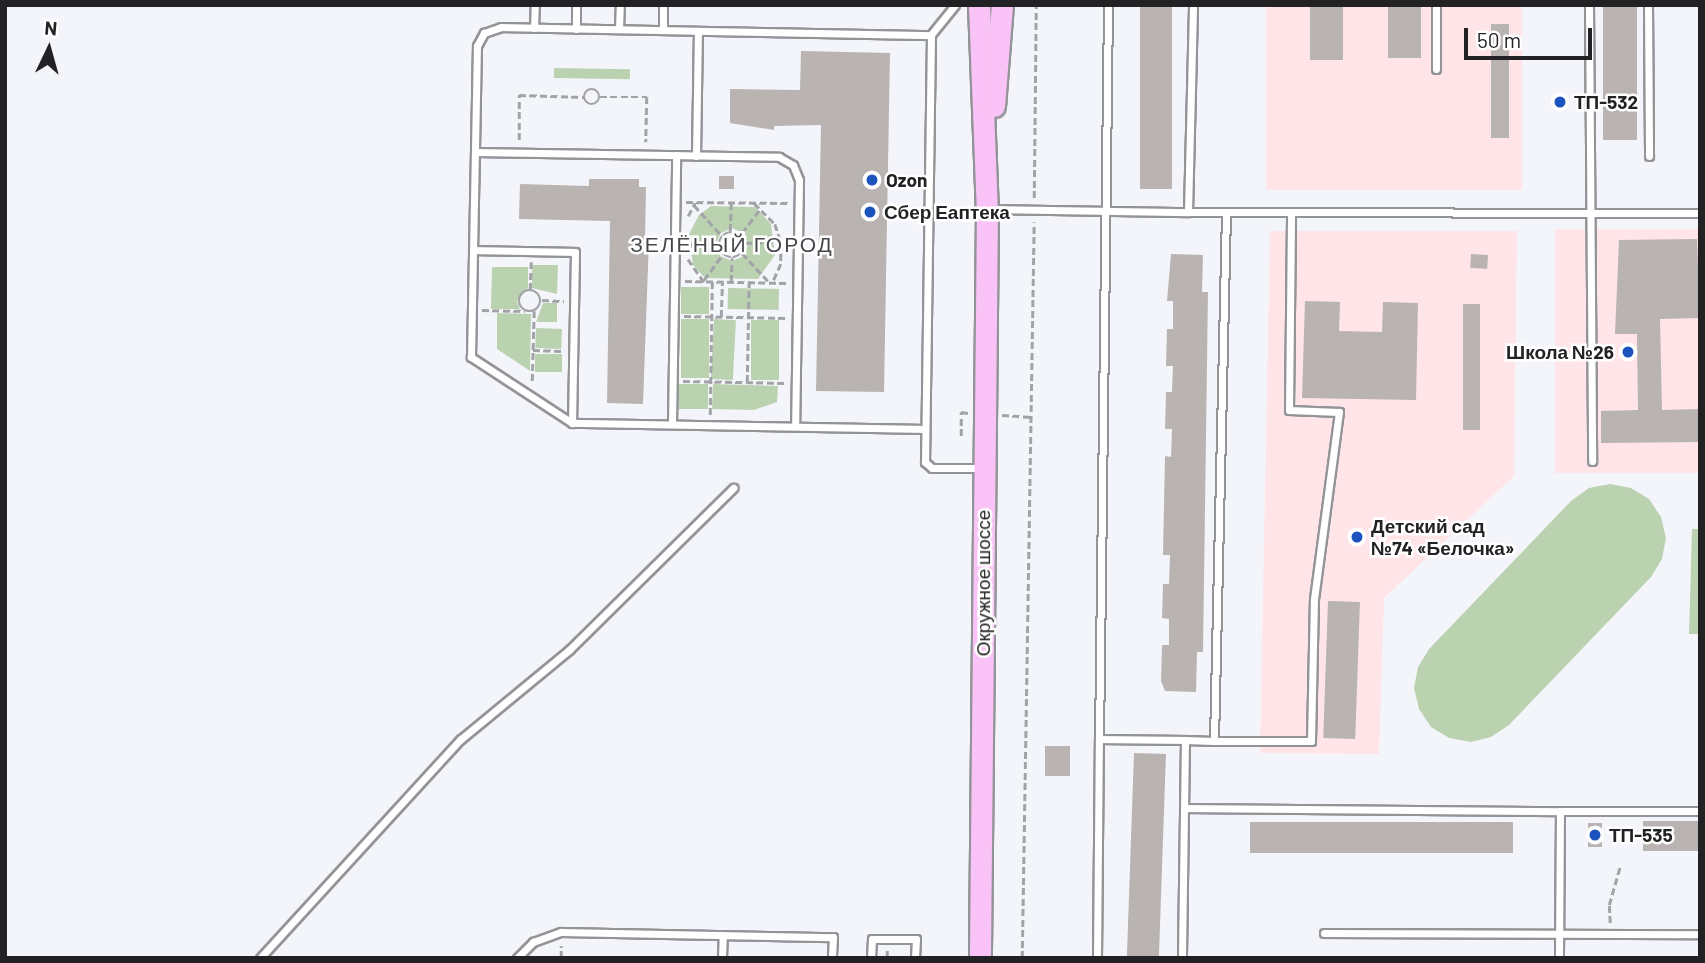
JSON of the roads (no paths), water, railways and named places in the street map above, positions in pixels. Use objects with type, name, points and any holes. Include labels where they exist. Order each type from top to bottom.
[{"type":"main road","name":"Окружное шоссе","points":[[979,5],[987,209],[980,958]]},
{"type":"main road","name":"Окружное шоссе","points":[[987,209],[1002,5]]},
{"type":"lane","points":[[534,28],[535,5]]},
{"type":"lane","points":[[576,5],[576,29]]},
{"type":"lane","points":[[620,5],[620,29]]},
{"type":"lane","points":[[663,5],[663,30]]},
{"type":"lane","points":[[955,5],[931,35],[925,462],[932,468],[984,468]]},
{"type":"lane","points":[[1097,958],[1109,211],[1108,5]]},
{"type":"lane","points":[[1188,212],[1193,5]]},
{"type":"lane","points":[[1436,5],[1436,69]]},
{"type":"lane","points":[[1589,5],[1592,461]]},
{"type":"lane","points":[[1648,5],[1649,156]]},
{"type":"lane","points":[[924,429],[572,423],[471,357],[477,46],[484,33],[501,27],[931,35]]},
{"type":"lane","points":[[696,156],[698,31]]},
{"type":"lane","points":[[475,152],[676,155],[786,160],[798,175],[799,204],[795,426]]},
{"type":"lane","points":[[672,424],[676,155]]},
{"type":"lane","points":[[987,209],[1226,213],[1700,213]]},
{"type":"lane","points":[[1214,741],[1226,213]]},
{"type":"lane","points":[[1099,738],[1311,741],[1314,599],[1339,412],[1289,410],[1291,213]]},
{"type":"lane","points":[[473,250],[575,252],[572,423]]},
{"type":"lane","points":[[260,958],[461,739],[569,650],[733,488]]},
{"type":"lane","points":[[1182,958],[1185,740]]},
{"type":"lane","points":[[1184,808],[1700,811]]},
{"type":"lane","points":[[1559,958],[1560,811]]},
{"type":"lane","points":[[517,958],[533,942],[561,932],[833,937],[832,958]]},
{"type":"lane","points":[[1324,933],[1700,933]]},
{"type":"lane","points":[[722,958],[723,935]]},
{"type":"lane","points":[[871,958],[872,939],[916,939],[915,958]]},
{"type":"place","name":"ТП-532","points":[[1560,102]]},
{"type":"place","name":"Ozon","points":[[872,180]]},
{"type":"place","name":"Сбер Еаптека","points":[[870,212]]},
{"type":"place","name":"Школа №26","points":[[1628,352]]},
{"type":"place","name":"Детский сад №74 «Белочка»","points":[[1357,537]]},
{"type":"place","name":"ТП-535","points":[[1595,835]]},
{"type":"district","name":"ЗЕЛЁНЫЙ ГОРОД","points":[[732,244]]}]
